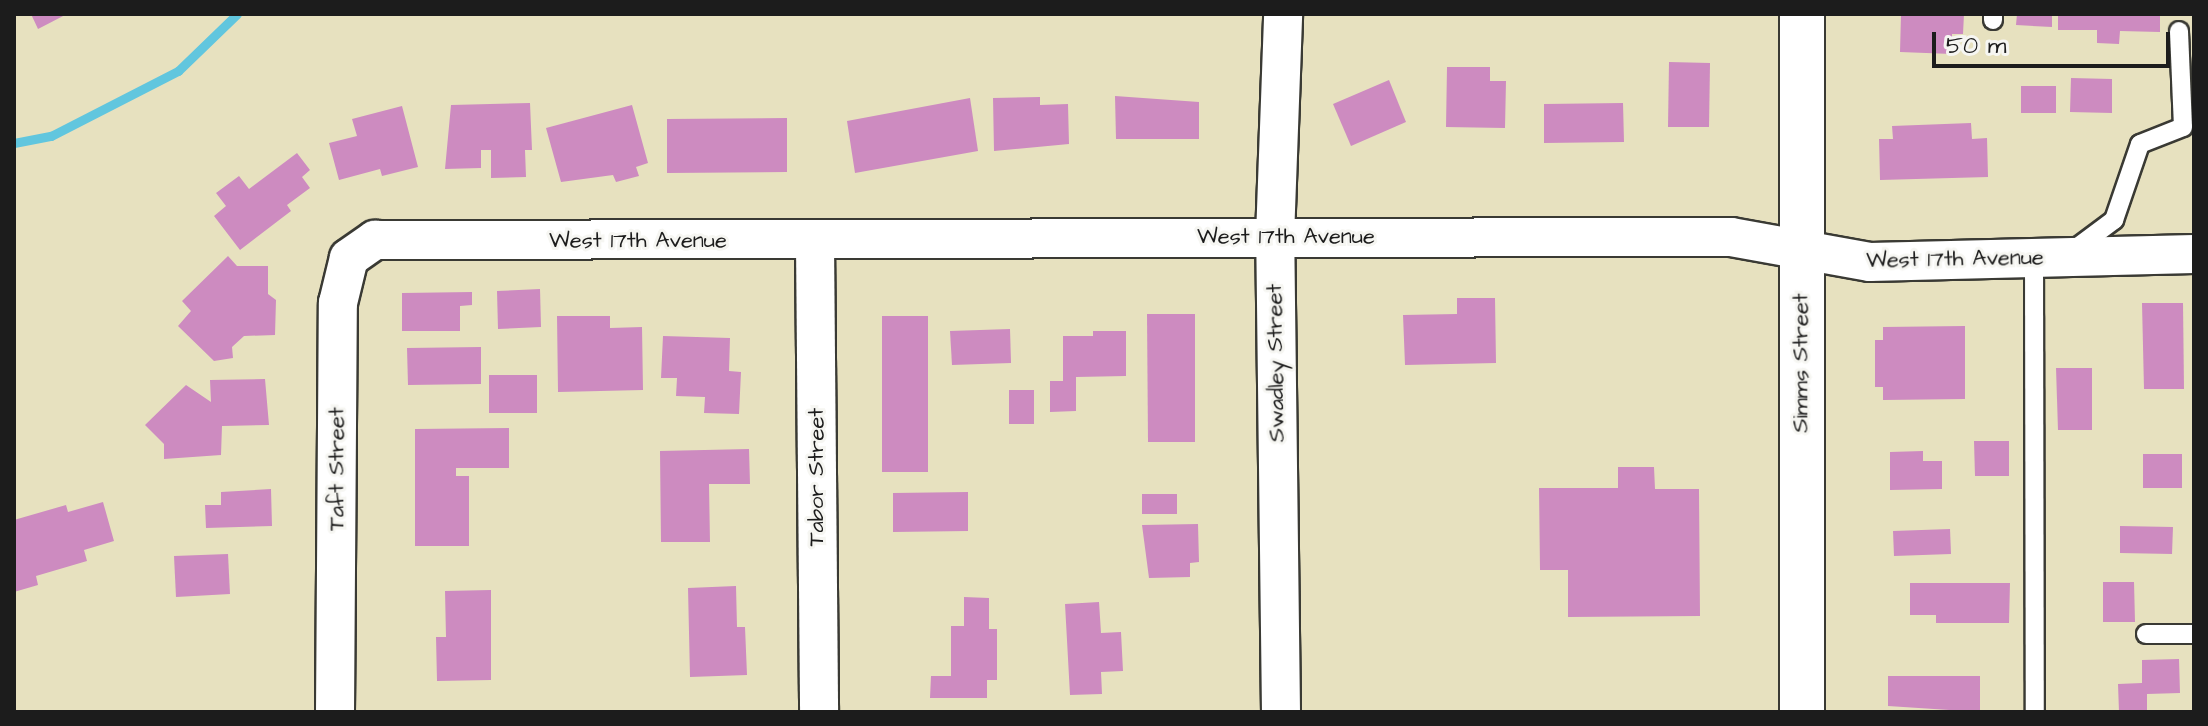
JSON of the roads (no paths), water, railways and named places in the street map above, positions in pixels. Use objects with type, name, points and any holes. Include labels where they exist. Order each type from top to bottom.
[{"type":"street","name":"Swadley Street","points":[[1281,712],[1275,237],[1283,14]]},
{"type":"street","name":"Simms Street","points":[[1802,14],[1802,712]]},
{"type":"street","name":"West 17th Avenue","points":[[375,240],[815,242],[1275,237],[1731,237],[1801,247],[1870,262],[2194,254]]},
{"type":"street","name":"Taft Street","points":[[335,712],[338,303],[349,258],[375,240]]},
{"type":"street","name":"Tabor Street","points":[[815,242],[819,712]]},
{"type":"lane","points":[[2035,712],[2049,258],[2114,220],[2140,144],[2188,130],[2179,31]]},
{"type":"lane","points":[[2146,634],[2194,634]]},
{"type":"waterway","points":[[14,143],[51,136],[178,71],[237,14]]}]
